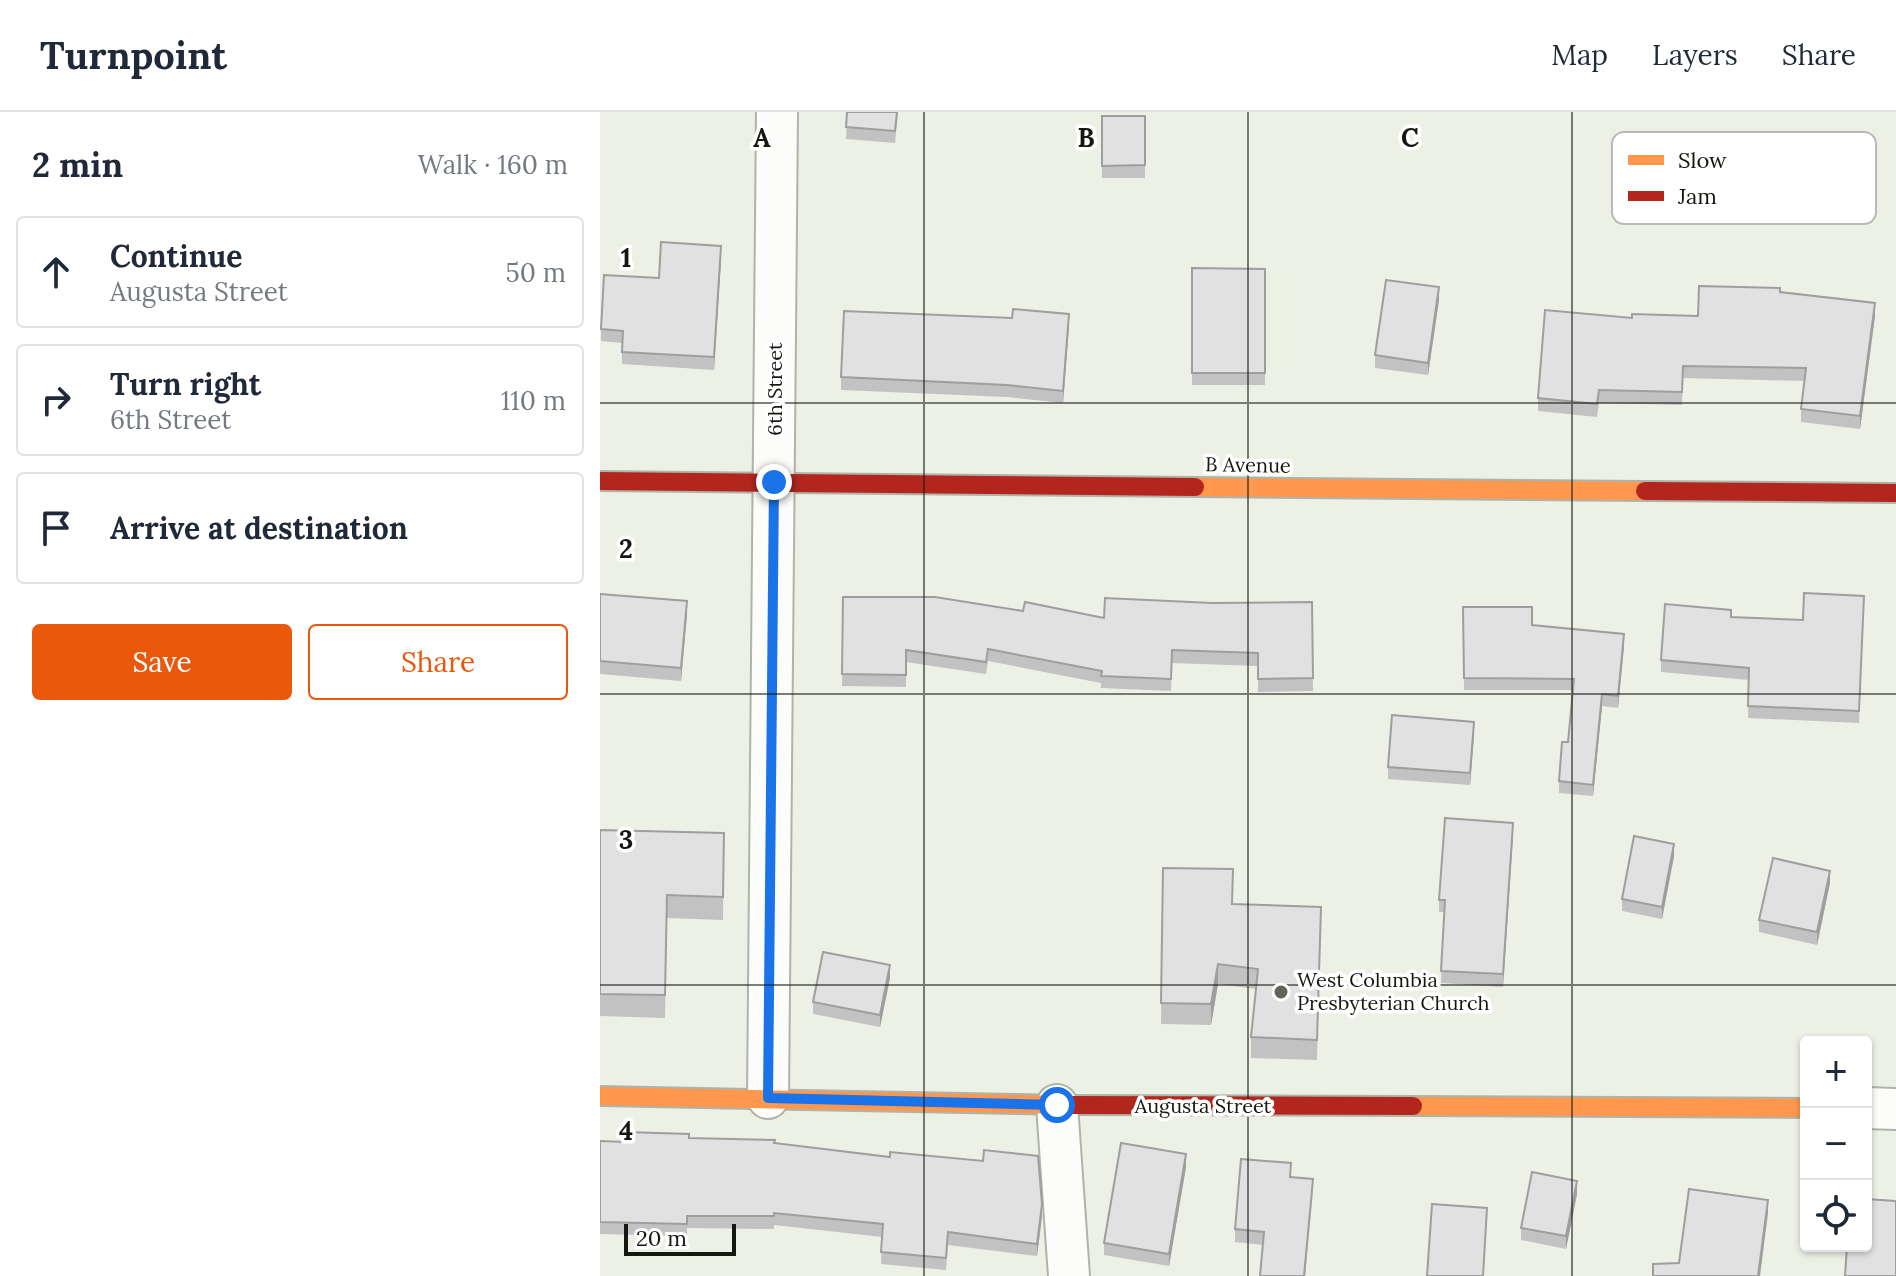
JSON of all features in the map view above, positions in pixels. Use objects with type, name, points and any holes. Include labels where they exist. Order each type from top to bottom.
[{"type":"street","name":"6th Street","points":[[768,1098],[777,112]]},
{"type":"street","name":"B Avenue","points":[[600,481],[1896,493]]},
{"type":"street","name":"Augusta Street","points":[[600,1096],[1057,1105],[1800,1108]]},
{"type":"street","points":[[1057,1105],[1069,1276]]},
{"type":"street","points":[[1872,1108],[1896,1109]]},
{"type":"building","points":[[847,112],[897,112],[895,131],[846,127]]},
{"type":"building","points":[[1102,116],[1145,116],[1145,165],[1102,166]]},
{"type":"building","points":[[661,242],[721,246],[714,357],[622,352],[623,331],[601,329],[604,275],[659,278]]},
{"type":"building","points":[[1192,268],[1265,269],[1265,373],[1192,373]]},
{"type":"building","points":[[1386,280],[1439,287],[1428,363],[1375,355]]},
{"type":"building","points":[[1699,286],[1780,288],[1780,292],[1875,303],[1860,416],[1801,409],[1806,368],[1683,366],[1682,392],[1599,390],[1597,404],[1538,398],[1545,310],[1632,318],[1632,314],[1698,316]]},
{"type":"building","points":[[1013,309],[1069,314],[1063,391],[1007,385],[841,377],[844,311],[1012,318]]},
{"type":"building","points":[[1804,593],[1864,596],[1859,711],[1748,706],[1749,668],[1661,660],[1665,604],[1731,610],[1731,617],[1803,620]]},
{"type":"building","points":[[600,594],[687,601],[681,668],[600,661]]},
{"type":"building","points":[[843,597],[935,597],[1023,611],[1025,602],[1104,618],[1105,598],[1212,603],[1312,602],[1313,678],[1258,679],[1258,653],[1172,650],[1171,679],[1101,676],[1102,671],[988,649],[986,662],[906,650],[906,675],[842,674]]},
{"type":"building","points":[[1463,607],[1532,607],[1532,625],[1624,634],[1618,696],[1602,694],[1593,785],[1559,781],[1562,742],[1568,742],[1574,679],[1464,678]]},
{"type":"building","points":[[1392,715],[1474,722],[1470,773],[1388,767]]},
{"type":"building","points":[[1445,818],[1513,823],[1503,974],[1441,971],[1445,900],[1439,900]]},
{"type":"building","points":[[600,830],[724,833],[723,897],[667,895],[665,995],[600,994]]},
{"type":"building","points":[[1634,836],[1674,844],[1662,907],[1622,899]]},
{"type":"building","points":[[1773,858],[1830,871],[1817,932],[1759,920]]},
{"type":"building","points":[[1163,868],[1233,869],[1232,904],[1321,907],[1317,1040],[1251,1037],[1258,969],[1218,964],[1211,1004],[1161,1003]]},
{"type":"building","points":[[823,952],[890,965],[880,1015],[813,1002]]},
{"type":"building","points":[[626,1132],[689,1134],[689,1138],[775,1140],[774,1143],[890,1157],[890,1152],[983,1161],[984,1150],[1038,1156],[1042,1204],[1037,1244],[948,1232],[946,1258],[881,1252],[883,1224],[774,1213],[774,1216],[687,1216],[687,1224],[600,1222],[600,1141],[626,1142]]},
{"type":"building","points":[[1121,1143],[1186,1154],[1169,1254],[1104,1243]]},
{"type":"building","points":[[1241,1159],[1291,1163],[1290,1177],[1313,1179],[1304,1276],[1260,1276],[1264,1232],[1235,1229]]},
{"type":"building","points":[[1532,1172],[1577,1181],[1566,1236],[1521,1228]]},
{"type":"building","points":[[1689,1189],[1768,1200],[1758,1276],[1653,1276],[1653,1264],[1679,1263]]},
{"type":"building","points":[[1872,1199],[1896,1201],[1896,1276],[1845,1276],[1847,1252],[1872,1252]]},
{"type":"building","points":[[1432,1204],[1487,1208],[1483,1276],[1427,1276]]},
{"type":"traffic: slow","points":[[1195,487],[1645,491]]},
{"type":"traffic: slow","points":[[600,1096],[1065,1105]]},
{"type":"traffic: slow","points":[[1413,1106],[1800,1108]]},
{"type":"traffic: jam","points":[[600,481],[1195,487]]},
{"type":"traffic: jam","points":[[1645,491],[1896,493]]},
{"type":"traffic: jam","points":[[1065,1105],[1413,1106]]},
{"type":"place","name":"West Columbia Presbyterian Church","points":[[1281,992]]},
{"type":"route","points":[[774,482],[768,1098],[1057,1105]]}]
